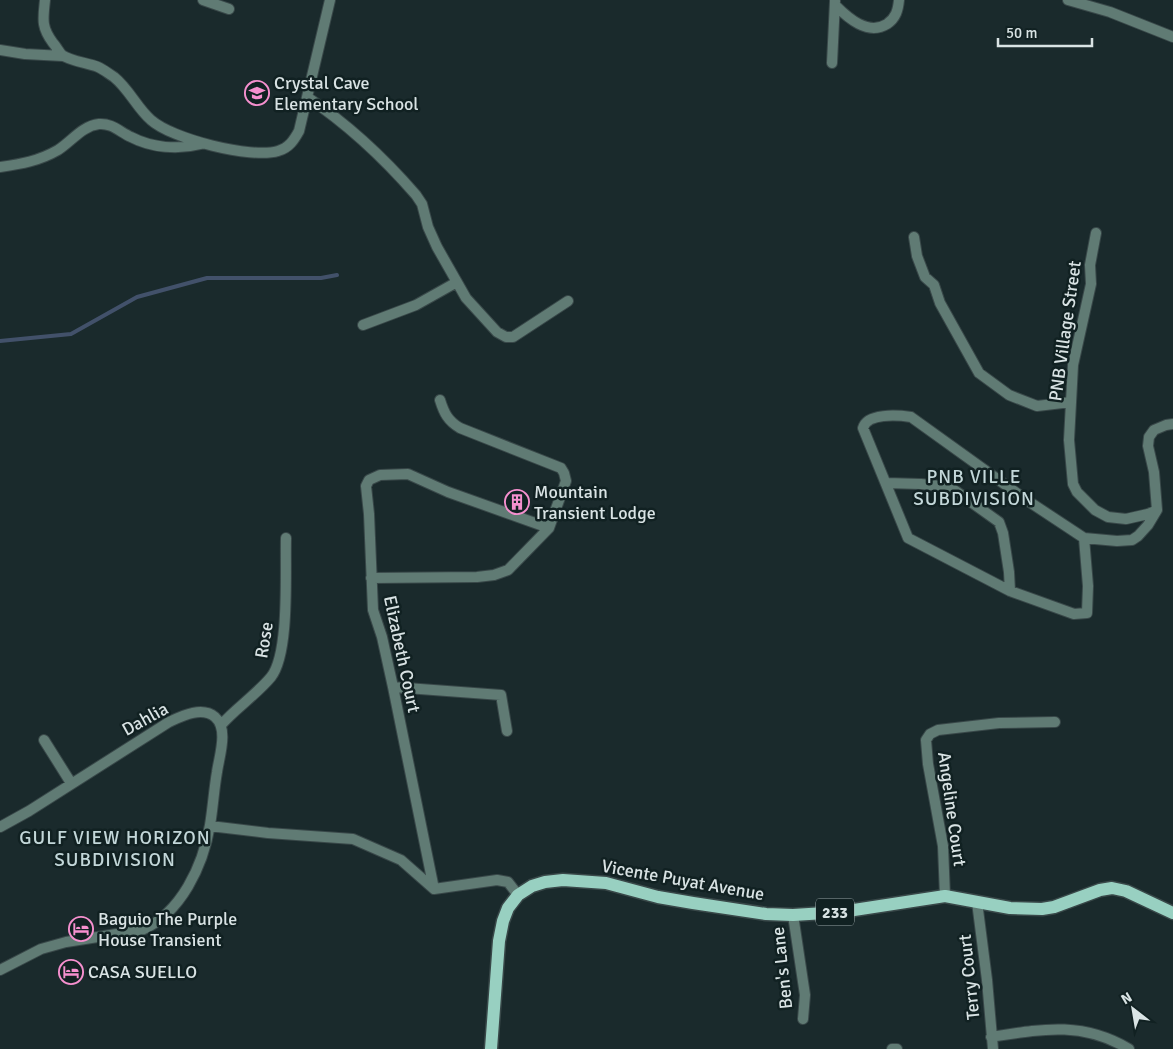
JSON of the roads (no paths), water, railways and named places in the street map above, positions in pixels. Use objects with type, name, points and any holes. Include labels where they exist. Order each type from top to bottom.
[{"type":"main road","name":"Vicente Puyat Avenue","points":[[518,895],[532,886],[545,882],[581,880],[606,882],[658,897],[693,903],[766,914],[793,915],[841,912],[945,896],[1010,908],[1054,907],[1100,890],[1112,888],[1126,890],[1173,913]]},
{"type":"main road","points":[[491,1049],[500,934],[508,908],[518,895]]},
{"type":"street","points":[[45,0],[42,20],[47,34],[63,56]]},
{"type":"street","points":[[203,0],[229,9]]},
{"type":"street","points":[[0,50],[25,54],[63,56],[99,67],[124,86],[151,120],[160,127],[202,144],[270,153],[280,151],[289,146],[300,131],[330,0]]},
{"type":"street","points":[[835,2],[844,14],[860,24],[869,28],[879,28],[898,12],[898,0]]},
{"type":"street","points":[[1068,0],[1110,12],[1173,37]]},
{"type":"street","points":[[832,63],[835,2]]},
{"type":"street","points":[[308,97],[365,140],[416,195],[422,204],[428,227],[437,247],[466,298],[497,332],[506,338],[513,337],[568,301]]},
{"type":"street","points":[[0,167],[35,161],[59,149],[81,131],[98,124],[112,126],[131,137],[165,146],[180,148],[202,144]]},
{"type":"street","name":"PNB Village Street","points":[[1096,233],[1090,265],[1091,284],[1073,365],[1070,452],[1073,484],[1077,492],[1095,510],[1108,517],[1126,519],[1157,510]]},
{"type":"street","points":[[914,237],[917,256],[924,277],[934,286],[940,303],[979,373],[1009,394],[1037,406],[1071,402]]},
{"type":"street","points":[[362,325],[416,305],[457,282]]},
{"type":"street","points":[[371,578],[366,486],[369,480],[380,475],[408,474],[448,492],[550,528],[566,481],[562,468],[460,428],[450,422],[440,400]]},
{"type":"street","points":[[1084,538],[1088,586],[1087,613],[1074,614],[1010,591],[908,538],[863,428],[864,423],[868,419],[896,415],[911,417],[1018,494],[1084,538],[1117,541],[1132,540],[1138,536],[1148,525],[1157,510],[1154,472],[1148,446],[1149,437],[1154,430],[1173,424]]},
{"type":"street","points":[[886,483],[950,487],[999,522],[1003,533],[1010,591]]},
{"type":"street","name":"Elizabeth Court","points":[[434,888],[393,687],[382,637],[373,610],[371,578],[477,577],[502,573],[514,564],[550,528]]},
{"type":"street","name":"Rose","points":[[221,725],[270,678],[277,667],[283,640],[286,538]]},
{"type":"street","points":[[393,687],[501,695],[506,731]]},
{"type":"street","name":"Dahlia","points":[[0,827],[29,812],[71,783],[169,722],[185,715],[203,712],[210,713],[217,718],[221,725]]},
{"type":"street","name":"Angeline Court","points":[[945,896],[943,846],[928,764],[926,740],[930,734],[938,730],[999,723],[1055,722]]},
{"type":"street","points":[[0,970],[41,949],[66,942],[142,930],[165,916],[175,905],[189,884],[200,859],[210,826],[222,742],[221,725]]},
{"type":"street","points":[[44,740],[71,783]]},
{"type":"street","points":[[210,826],[268,833],[353,839],[401,860],[434,888],[496,880],[508,882],[518,895]]},
{"type":"street","name":"Terry Court","points":[[977,902],[987,980],[993,1049]]},
{"type":"street","name":"Ben's Lane","points":[[793,915],[805,995],[803,1019]]},
{"type":"street","points":[[992,1037],[1032,1030],[1072,1030],[1094,1032],[1128,1049]]},
{"type":"street","points":[[892,1049],[897,1049]]},
{"type":"waterway","points":[[0,341],[71,334],[137,297],[207,278],[321,278],[337,275]]},
{"type":"place","name":"Crystal Cave Elementary School","points":[[257,93]]},
{"type":"place","name":"Mountain Transient Lodge","points":[[517,502]]},
{"type":"place","name":"Baguio The Purple House Transient","points":[[81,929]]},
{"type":"place","name":"CASA SUELLO","points":[[71,972]]},
{"type":"district","name":"PNB VILLE SUBDIVISION","points":[[974,487]]},
{"type":"district","name":"GULF VIEW HORIZON SUBDIVISION","points":[[115,848]]}]
